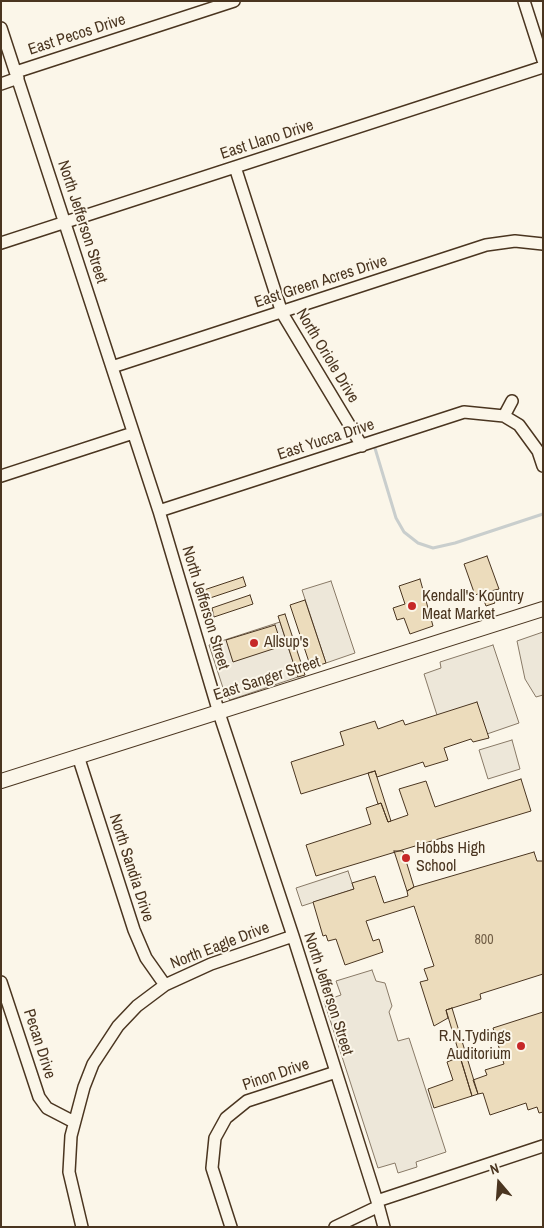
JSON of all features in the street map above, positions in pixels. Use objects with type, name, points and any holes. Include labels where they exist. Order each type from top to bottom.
[{"type":"main road","name":"East Sanger Street","points":[[1,782],[543,609]]},
{"type":"street","name":"East Pecos Drive","points":[[1,84],[17,75],[234,1]]},
{"type":"street","points":[[524,1],[543,60]]},
{"type":"street","name":"North Jefferson Street","points":[[1,28],[159,511],[219,712],[293,936],[384,1227]]},
{"type":"street","name":"East Llano Drive","points":[[1,243],[543,67]]},
{"type":"street","name":"North Oriole Drive","points":[[235,167],[282,313],[362,446]]},
{"type":"street","name":"East Green Acres Drive","points":[[112,367],[486,245],[515,241],[543,244]]},
{"type":"street","points":[[512,401],[504,416],[526,433],[538,451],[543,466]]},
{"type":"street","name":"East Yucca Drive","points":[[159,511],[464,412],[504,416]]},
{"type":"street","points":[[1,476],[133,433]]},
{"type":"street","name":"North Sandia Drive","points":[[78,756],[134,930],[146,958],[165,985]]},
{"type":"street","name":"North Eagle Drive","points":[[82,1227],[69,1172],[74,1122],[93,1064],[118,1026],[138,1006],[165,985],[211,964],[293,936]]},
{"type":"street","name":"Pecan Drive","points":[[1,982],[40,1098],[47,1108],[74,1122]]},
{"type":"street","name":"Pinon Drive","points":[[231,1227],[212,1168],[215,1138],[226,1118],[247,1101],[336,1072]]},
{"type":"street","points":[[335,1227],[377,1204],[543,1146]]},
{"type":"shaded area","points":[[331,581],[355,653],[326,663],[302,590]]},
{"type":"shaded area","points":[[280,622],[298,677],[230,700],[225,694],[209,645]]},
{"type":"shaded area","points":[[543,632],[543,695],[536,697],[525,679],[517,641]]},
{"type":"shaded area","points":[[493,645],[519,723],[487,734],[437,715],[424,674],[441,668],[440,662]]},
{"type":"shaded area","points":[[512,740],[520,769],[488,779],[479,750]]},
{"type":"shaded area","points":[[348,871],[354,889],[302,906],[296,888]]},
{"type":"shaded area","points":[[372,970],[376,981],[385,983],[392,1006],[389,1012],[398,1041],[409,1038],[446,1152],[416,1162],[417,1167],[398,1173],[395,1163],[378,1168],[324,1001],[341,995],[336,981]]},
{"type":"building","points":[[487,556],[499,589],[491,591],[495,603],[486,606],[481,593],[475,595],[464,564]]},
{"type":"building","points":[[243,577],[246,586],[207,599],[204,590]]},
{"type":"building","name":"Kendall's Kountry Meat Market","points":[[420,579],[433,626],[410,634],[404,618],[397,620],[393,608],[405,604],[399,586]]},
{"type":"building","points":[[250,595],[253,604],[214,617],[212,608]]},
{"type":"building","points":[[305,600],[326,663],[311,668],[290,605]]},
{"type":"building","points":[[285,614],[305,675],[298,677],[278,616]]},
{"type":"building","name":"Allsup's","points":[[275,625],[282,646],[233,662],[226,640]]},
{"type":"building","points":[[477,702],[489,738],[473,742],[471,739],[444,748],[448,760],[425,767],[423,762],[377,777],[375,771],[301,794],[291,762],[344,745],[340,732],[375,721],[378,729],[403,720],[405,725]]},
{"type":"building","points":[[375,771],[391,821],[388,822],[381,803],[378,804],[368,773]]},
{"type":"building","points":[[521,779],[531,811],[316,876],[306,845],[371,824],[366,808],[381,803],[388,822],[408,815],[399,789],[426,781],[435,807]]},
{"type":"building","points":[[394,851],[403,851],[414,887],[407,891]]},
{"type":"building","name":"Hobbs High School","points":[[534,852],[537,861],[543,861],[543,974],[480,994],[481,999],[446,1010],[448,1018],[434,1026],[420,982],[428,980],[424,969],[434,966],[414,906],[366,921],[373,941],[379,939],[383,952],[345,965],[336,939],[328,941],[326,935],[323,936],[313,902],[354,889],[352,883],[375,876],[384,903],[408,896],[407,891],[414,887]]},
{"type":"building","points":[[452,1008],[478,1094],[472,1096],[446,1010]]},
{"type":"building","name":"R.N.Tydings Auditorium","points":[[543,1012],[543,1112],[539,1113],[537,1107],[528,1110],[526,1103],[490,1115],[483,1093],[478,1094],[473,1080],[487,1075],[485,1070],[504,1064],[493,1028]]},
{"type":"building","points":[[460,1057],[472,1096],[434,1108],[428,1089],[453,1080],[447,1062]]},
{"type":"waterway","points":[[374,445],[396,518],[404,532],[418,543],[433,548],[455,543],[543,514]]},
{"type":"place","name":"Kendall's Kountry Meat Market","points":[[412,606]]},
{"type":"place","name":"Allsup's","points":[[254,643]]},
{"type":"place","name":"Hobbs High School","points":[[406,858]]},
{"type":"place","name":"R.N.Tydings Auditorium","points":[[521,1046]]}]
